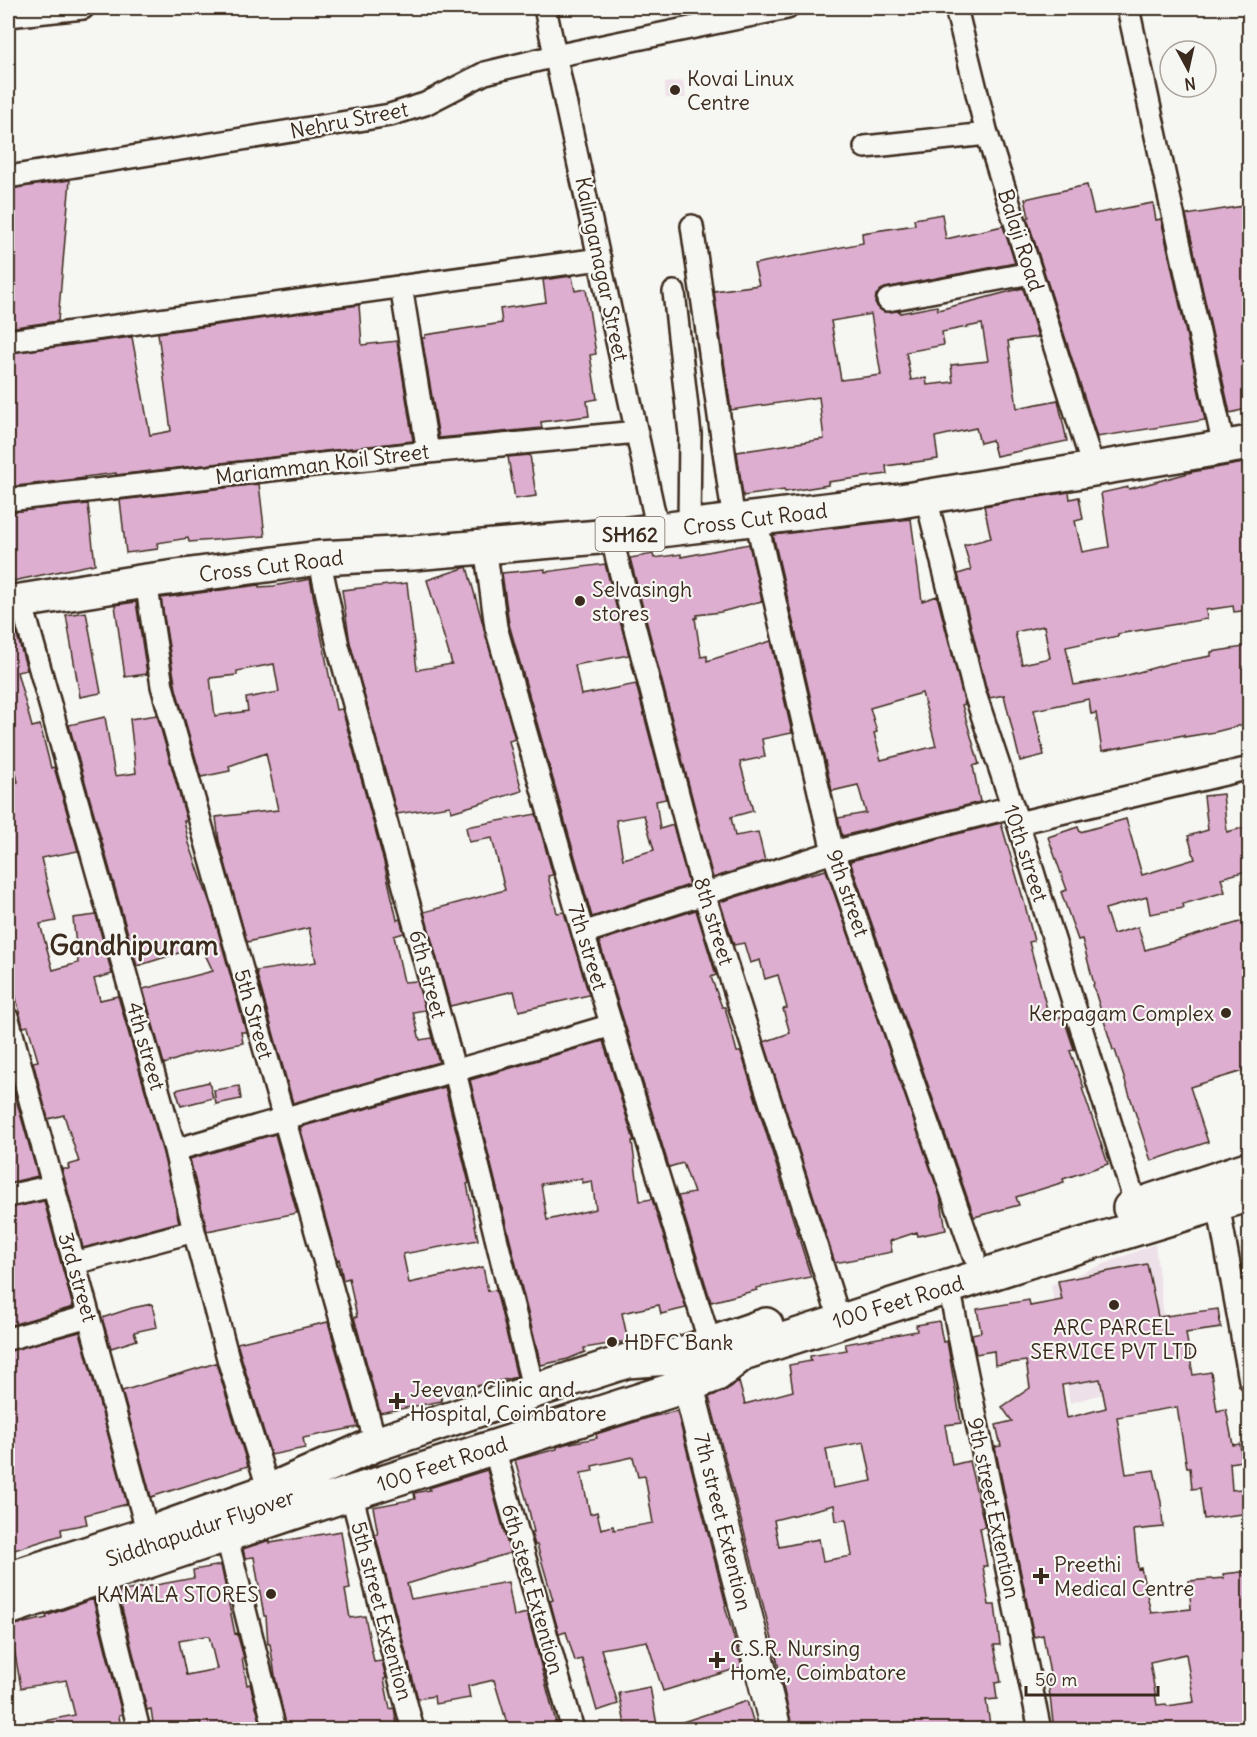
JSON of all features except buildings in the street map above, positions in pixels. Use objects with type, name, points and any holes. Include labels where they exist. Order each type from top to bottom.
[{"type":"main road","name":"Cross Cut Road","points":[[14,602],[146,581],[319,558],[611,536],[745,521],[926,497],[1237,445]]},
{"type":"main road","name":"100 Feet Road","points":[[8,1608],[226,1534],[494,1448],[679,1371],[710,1343],[1250,1168]]},
{"type":"main road","name":"100 Feet Road","points":[[8,1579],[148,1534],[384,1452],[534,1391],[627,1361],[679,1371],[717,1374],[743,1353],[1029,1261],[1250,1194]]},
{"type":"main road","name":"Siddhapudur Flyover","points":[[8,1595],[384,1452],[635,1370],[679,1371]]},
{"type":"main road","name":"Siddhapudur Flyover","points":[[384,1452],[426,1454],[679,1371]]},
{"type":"street","points":[[8,16],[83,8]]},
{"type":"street","name":"Kalinganagar Street","points":[[545,8],[637,432],[674,529]]},
{"type":"street","name":"Nehru Street","points":[[8,177],[390,116],[424,105],[485,73],[730,14],[787,8]]},
{"type":"street","name":"Balaji Road","points":[[956,8],[987,134],[1094,470]]},
{"type":"street","points":[[1128,8],[1237,445]]},
{"type":"street","points":[[865,147],[987,134]]},
{"type":"street","name":"9th street","points":[[692,226],[745,521],[833,852],[974,1256]]},
{"type":"street","points":[[8,341],[600,259]]},
{"type":"street","points":[[888,300],[1031,273]]},
{"type":"street","points":[[401,286],[428,452]]},
{"type":"street","points":[[674,292],[690,434],[674,529]]},
{"type":"street","name":"Mariamman Koil Street","points":[[8,500],[428,452],[637,432]]},
{"type":"street","name":"10th street","points":[[926,497],[974,691],[1015,815],[1136,1206]]},
{"type":"street","name":"8th street","points":[[611,536],[704,894],[834,1302]]},
{"type":"street","name":"7th street","points":[[485,546],[496,627],[583,933],[710,1343]]},
{"type":"street","name":"6th street","points":[[319,558],[338,646],[455,1072],[534,1391]]},
{"type":"street","name":"5th Street","points":[[146,581],[162,686],[283,1118],[384,1452]]},
{"type":"street","name":"4th street","points":[[14,602],[175,1150],[229,1362],[269,1491]]},
{"type":"street","points":[[583,933],[833,852],[1250,768]]},
{"type":"street","name":"3rd street","points":[[8,1019],[148,1534]]},
{"type":"street","points":[[175,1150],[612,1026]]},
{"type":"street","points":[[8,1196],[53,1186]]},
{"type":"street","points":[[1218,1204],[1250,1380]]},
{"type":"street","points":[[75,1263],[194,1231]]},
{"type":"street","name":"9th street Extention","points":[[949,1287],[1040,1730]]},
{"type":"street","points":[[8,1339],[89,1316]]},
{"type":"street","name":"7th street Extention","points":[[679,1371],[776,1730]]},
{"type":"street","name":"6th steet Extention","points":[[494,1448],[573,1730]]},
{"type":"street","name":"5th street Extention","points":[[351,1493],[413,1730]]},
{"type":"street","points":[[226,1534],[275,1730]]},
{"type":"street","points":[[101,1578],[138,1730]]},
{"type":"shaded area","name":"Kovai Linux Centre","points":[[683,81],[686,98],[666,98],[665,83]]},
{"type":"shaded area","name":"ARC PARCEL SERVICE PVT LTD","points":[[1155,1244],[1171,1375],[1070,1403],[1051,1285]]},
{"type":"place","name":"Kovai Linux Centre","points":[[675,90]]},
{"type":"place","name":"Selvasingh stores","points":[[580,601]]},
{"type":"place","name":"Kerpagam Complex","points":[[1226,1013]]},
{"type":"place","name":"ARC PARCEL SERVICE PVT LTD","points":[[1114,1305]]},
{"type":"place","name":"HDFC Bank","points":[[612,1342]]},
{"type":"place","name":"Jeevan Clinic and Hospital, Coimbatore","points":[[397,1401]]},
{"type":"place","name":"Preethi Medical Centre","points":[[1041,1576]]},
{"type":"place","name":"KAMALA STORES","points":[[271,1594]]},
{"type":"place","name":"C.S.R. Nursing Home, Coimbatore","points":[[717,1660]]},
{"type":"district","name":"Gandhipuram","points":[[134,945]]}]
